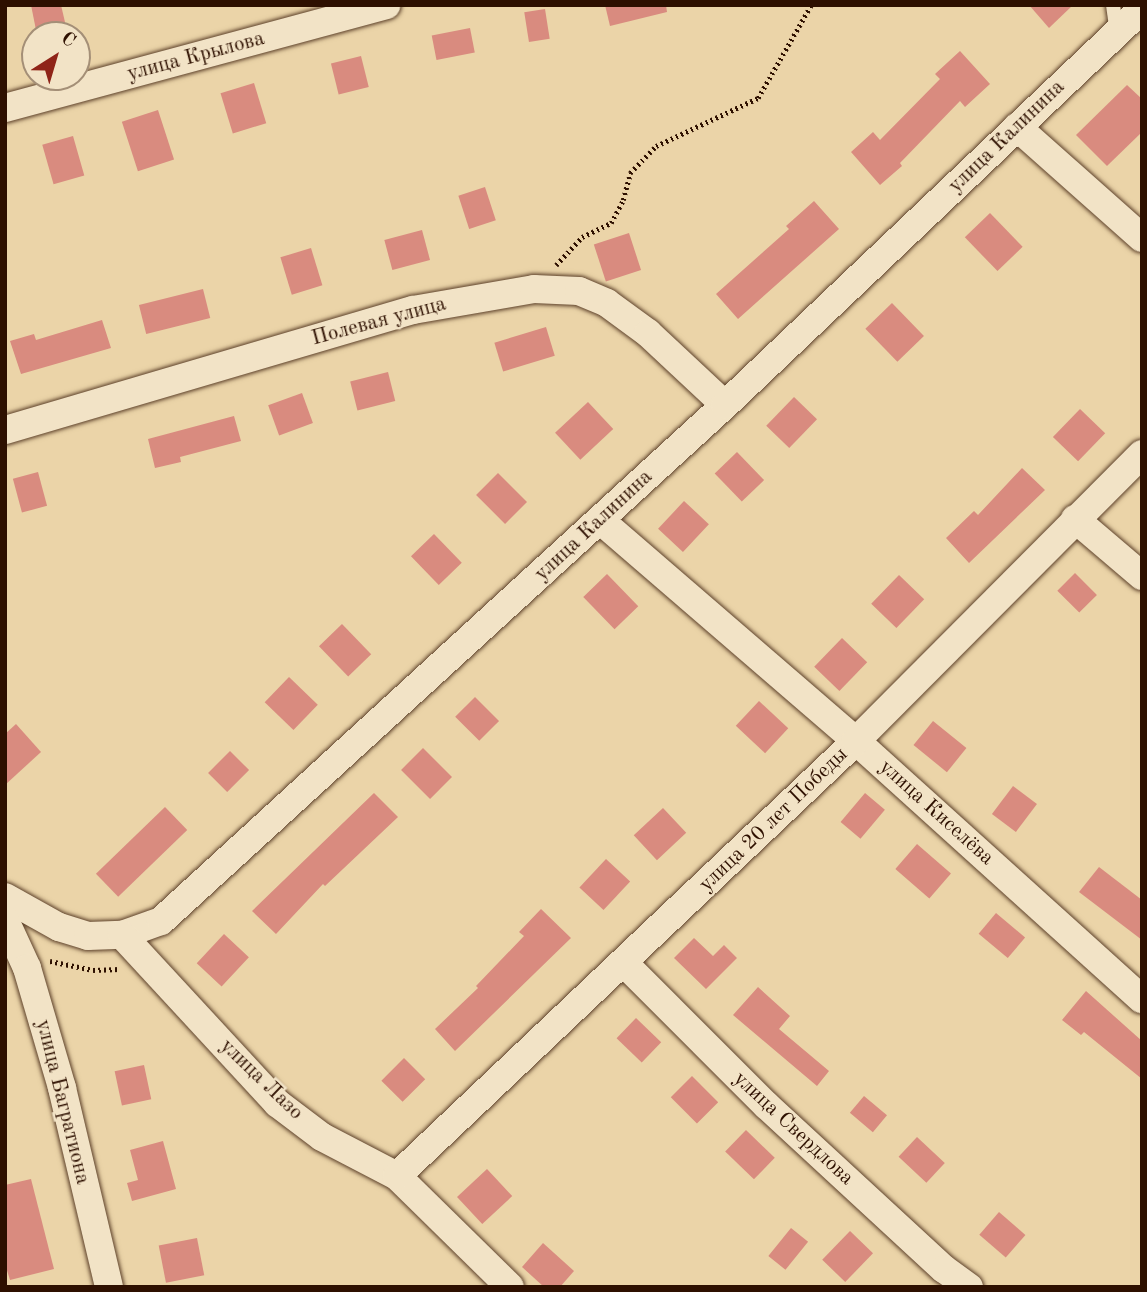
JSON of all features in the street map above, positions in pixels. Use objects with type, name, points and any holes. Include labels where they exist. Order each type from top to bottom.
[{"type":"street","name":"улица Крылова","points":[[5,108],[386,5]]},
{"type":"street","name":"улица Калинина","points":[[5,897],[69,930],[88,936],[122,935],[161,921],[725,405],[1017,127],[1115,19],[1142,9]]},
{"type":"street","points":[[1017,127],[1142,238]]},
{"type":"street","name":"Полевая улица","points":[[5,430],[413,310],[534,289],[579,291],[607,303],[648,334],[725,405]]},
{"type":"street","name":"улица 20 лет Победы","points":[[397,1176],[856,741],[1142,454]]},
{"type":"street","points":[[1075,519],[1142,576]]},
{"type":"street","name":"улица Киселёва","points":[[600,520],[856,741],[1142,999]]},
{"type":"street","name":"улица Багратиона","points":[[5,920],[27,968],[58,1075],[109,1287]]},
{"type":"street","name":"улица Лазо","points":[[122,935],[277,1102],[322,1137],[397,1176],[510,1287]]},
{"type":"street","name":"улица Свердлова","points":[[624,963],[765,1105],[944,1269],[969,1287]]},
{"type":"path","points":[[534,289],[582,237],[611,223],[623,200],[630,173],[656,146],[758,98],[811,5]]},
{"type":"building","points":[[31,5],[61,5],[65,21],[34,21]]},
{"type":"building","points":[[605,5],[666,5],[667,12],[610,26]]},
{"type":"building","points":[[1029,5],[1073,5],[1049,28]]},
{"type":"building","points":[[545,9],[550,39],[529,42],[524,12]]},
{"type":"building","points":[[470,28],[475,53],[436,60],[432,35]]},
{"type":"building","points":[[960,51],[990,84],[965,107],[960,101],[900,163],[902,166],[880,185],[851,152],[873,132],[880,140],[940,79],[935,74]]},
{"type":"building","points":[[361,56],[369,87],[339,95],[331,63]]},
{"type":"building","points":[[254,83],[266,123],[233,133],[221,93]]},
{"type":"building","points":[[1127,85],[1142,99],[1142,132],[1107,166],[1076,135]]},
{"type":"building","points":[[158,110],[174,159],[138,171],[122,122]]},
{"type":"building","points":[[73,136],[84,175],[54,184],[42,145]]},
{"type":"building","points":[[485,187],[496,220],[469,229],[458,196]]},
{"type":"building","points":[[814,201],[839,229],[738,319],[716,294],[789,229],[786,226]]},
{"type":"building","points":[[990,213],[1023,247],[997,271],[965,237]]},
{"type":"building","points":[[422,230],[430,260],[392,270],[384,240]]},
{"type":"building","points":[[629,233],[641,270],[606,282],[594,244]]},
{"type":"building","points":[[311,248],[322,285],[292,295],[280,257]]},
{"type":"building","points":[[203,289],[210,318],[146,334],[139,305]]},
{"type":"building","points":[[892,303],[924,336],[897,362],[865,329]]},
{"type":"building","points":[[102,320],[111,348],[21,374],[10,341],[34,334],[36,340]]},
{"type":"building","points":[[546,327],[555,356],[503,371],[494,343]]},
{"type":"building","points":[[388,372],[395,401],[357,411],[350,381]]},
{"type":"building","points":[[302,393],[313,423],[279,435],[268,405]]},
{"type":"building","points":[[794,397],[817,419],[789,448],[766,426]]},
{"type":"building","points":[[588,402],[613,429],[580,460],[555,433]]},
{"type":"building","points":[[1080,409],[1105,433],[1078,461],[1053,437]]},
{"type":"building","points":[[234,416],[241,441],[180,457],[181,462],[155,468],[148,439]]},
{"type":"building","points":[[737,452],[764,480],[742,502],[715,474]]},
{"type":"building","points":[[1022,468],[1045,490],[969,563],[946,538],[974,511],[978,515]]},
{"type":"building","points":[[38,472],[47,506],[22,513],[13,479]]},
{"type":"building","points":[[498,473],[527,502],[505,524],[476,495]]},
{"type":"building","points":[[684,501],[709,524],[683,552],[658,529]]},
{"type":"building","points":[[434,534],[462,563],[439,585],[411,556]]},
{"type":"building","points":[[1075,573],[1097,595],[1079,613],[1057,591]]},
{"type":"building","points":[[607,574],[638,606],[615,629],[583,597]]},
{"type":"building","points":[[899,575],[924,599],[896,628],[871,604]]},
{"type":"building","points":[[342,624],[371,654],[348,676],[319,646]]},
{"type":"building","points":[[842,638],[867,662],[839,691],[814,667]]},
{"type":"building","points":[[289,677],[318,705],[293,730],[265,702]]},
{"type":"building","points":[[475,697],[499,721],[479,741],[455,717]]},
{"type":"building","points":[[759,701],[788,728],[765,753],[736,726]]},
{"type":"building","points":[[933,721],[966,748],[947,772],[913,745]]},
{"type":"building","points":[[16,724],[41,752],[5,785],[5,734]]},
{"type":"building","points":[[423,748],[452,777],[430,799],[401,770]]},
{"type":"building","points":[[230,751],[249,770],[227,792],[208,773]]},
{"type":"building","points":[[1013,786],[1037,804],[1016,832],[992,814]]},
{"type":"building","points":[[374,793],[398,817],[325,886],[323,884],[276,934],[252,911]]},
{"type":"building","points":[[865,793],[885,810],[860,839],[841,822]]},
{"type":"building","points":[[165,807],[187,830],[118,897],[96,874]]},
{"type":"building","points":[[663,808],[686,833],[657,860],[634,835]]},
{"type":"building","points":[[917,844],[951,874],[929,898],[895,869]]},
{"type":"building","points":[[606,859],[630,882],[604,910],[579,888]]},
{"type":"building","points":[[1099,867],[1142,900],[1142,940],[1079,892]]},
{"type":"building","points":[[541,909],[571,938],[455,1051],[435,1029],[478,988],[476,986],[524,936],[519,932]]},
{"type":"building","points":[[996,913],[1025,937],[1008,958],[979,934]]},
{"type":"building","points":[[224,934],[249,957],[222,986],[197,963]]},
{"type":"building","points":[[694,938],[713,956],[724,945],[737,958],[706,989],[674,958]]},
{"type":"building","points":[[758,987],[790,1016],[779,1029],[829,1071],[817,1086],[733,1015]]},
{"type":"building","points":[[1086,991],[1142,1041],[1142,1079],[1084,1032],[1081,1035],[1062,1020]]},
{"type":"building","points":[[636,1018],[661,1042],[642,1062],[617,1038]]},
{"type":"building","points":[[404,1058],[425,1079],[403,1102],[381,1081]]},
{"type":"building","points":[[144,1065],[151,1099],[122,1105],[115,1071]]},
{"type":"building","points":[[692,1076],[718,1102],[697,1123],[671,1097]]},
{"type":"building","points":[[864,1096],[887,1115],[873,1132],[850,1113]]},
{"type":"building","points":[[746,1130],[775,1158],[754,1179],[725,1152]]},
{"type":"building","points":[[917,1137],[945,1163],[926,1183],[899,1157]]},
{"type":"building","points":[[163,1141],[176,1189],[132,1201],[127,1183],[138,1180],[130,1150]]},
{"type":"building","points":[[487,1169],[512,1196],[482,1224],[457,1197]]},
{"type":"building","points":[[31,1179],[54,1269],[10,1280],[5,1264],[5,1185]]},
{"type":"building","points":[[999,1212],[1025,1235],[1006,1258],[979,1235]]},
{"type":"building","points":[[791,1228],[808,1242],[785,1270],[768,1256]]},
{"type":"building","points":[[850,1231],[873,1253],[845,1282],[822,1260]]},
{"type":"building","points":[[197,1238],[204,1275],[166,1283],[159,1245]]},
{"type":"building","points":[[543,1243],[574,1271],[560,1287],[544,1287],[522,1267]]}]
